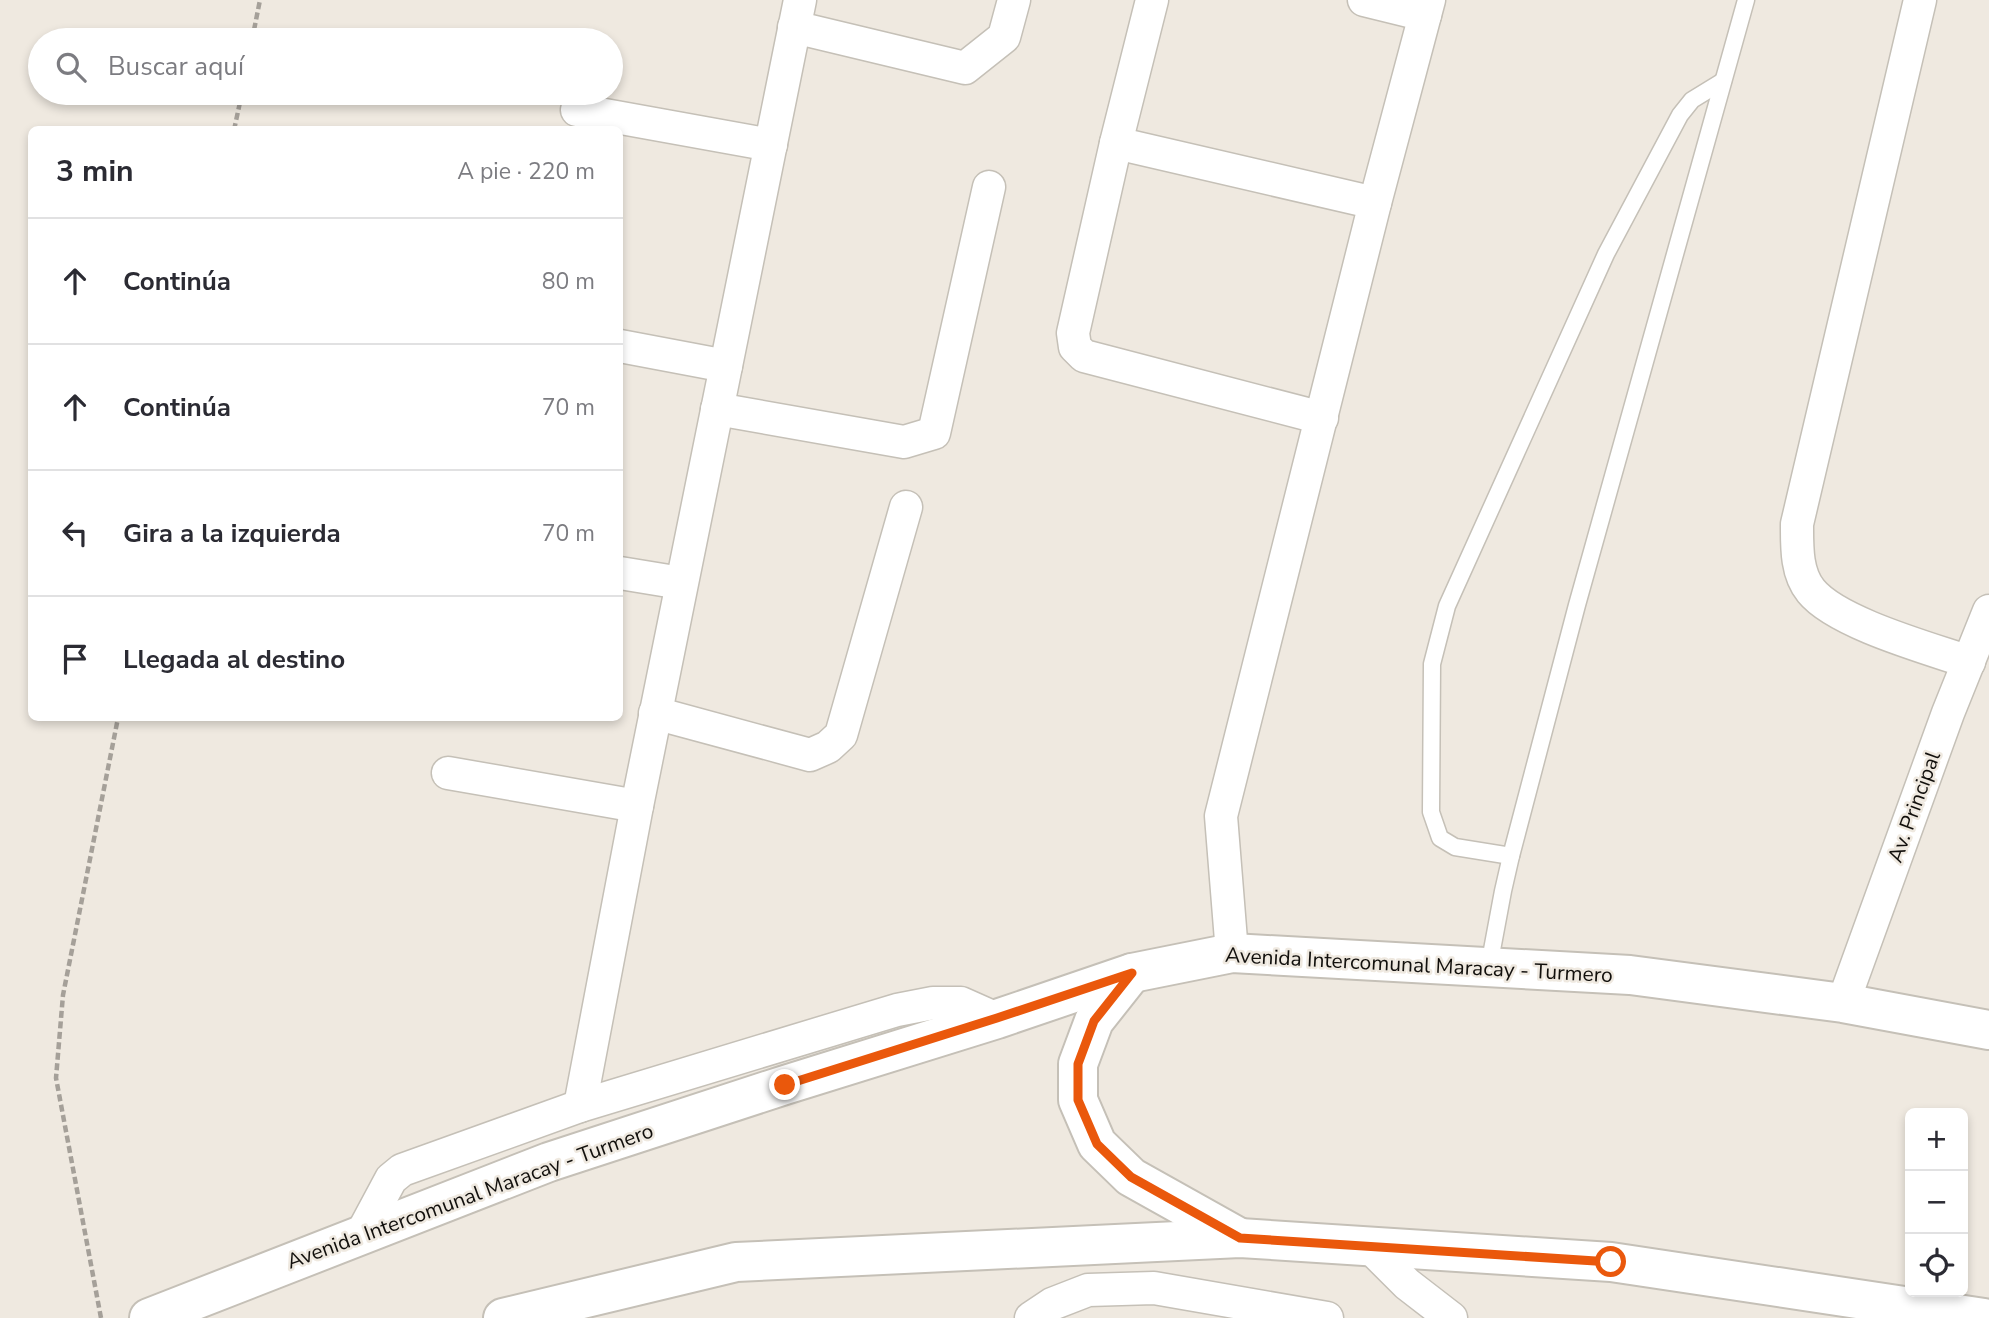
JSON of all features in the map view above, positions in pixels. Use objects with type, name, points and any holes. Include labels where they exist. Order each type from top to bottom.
[{"type":"main road","name":"Avenida Intercomunal Maracay - Turmero","points":[[149,1318],[549,1162],[1132,973],[1232,953],[1630,975],[1843,1003],[1989,1030]]},
{"type":"main road","points":[[1132,973],[1094,1021],[1078,1064],[1078,1100],[1097,1144],[1131,1177],[1240,1238]]},
{"type":"main road","points":[[503,1318],[736,1262],[1240,1238],[1611,1262],[1889,1311],[1984,1318]]},
{"type":"street","points":[[580,1106],[655,713],[797,14],[965,68],[1004,37],[1014,0]]},
{"type":"street","points":[[1152,0],[1073,333],[1075,347],[1084,356],[1322,418]]},
{"type":"street","points":[[1232,953],[1221,816],[1375,202],[1427,8],[1364,0]]},
{"type":"street","points":[[1920,0],[1797,524],[1798,563],[1810,590],[1832,610],[1969,662]]},
{"type":"street","points":[[578,110],[771,145]]},
{"type":"street","points":[[1116,143],[1375,202]]},
{"type":"street","points":[[717,409],[904,442],[934,433],[989,187]]},
{"type":"street","points":[[623,347],[726,366]]},
{"type":"street","points":[[655,713],[810,755],[828,747],[841,735],[906,507]]},
{"type":"street","points":[[623,573],[681,583]]},
{"type":"street","name":"Av. Principal","points":[[1843,1003],[1948,713],[1989,611]]},
{"type":"street","points":[[448,773],[637,806]]},
{"type":"street","points":[[361,1234],[391,1179],[402,1170],[580,1106],[897,1010],[933,1003],[961,1003],[997,1018]]},
{"type":"street","points":[[1370,1247],[1407,1283],[1451,1318]]},
{"type":"street","points":[[1031,1318],[1052,1304],[1088,1290],[1154,1288],[1327,1318]]},
{"type":"lane","points":[[1489,966],[1511,856],[1577,605],[1746,0]]},
{"type":"lane","points":[[1511,856],[1455,847],[1440,838],[1431,812],[1432,664],[1447,606],[1612,243],[1680,115],[1692,100],[1723,81]]},
{"type":"path","points":[[254,28],[260,0]]},
{"type":"path","points":[[235,126],[239,105]]},
{"type":"path","points":[[102,1318],[56,1078],[63,995],[117,721]]},
{"type":"route","points":[[785,1085],[1132,973],[1094,1021],[1078,1064],[1078,1100],[1097,1144],[1131,1177],[1240,1238],[1611,1262]]}]
